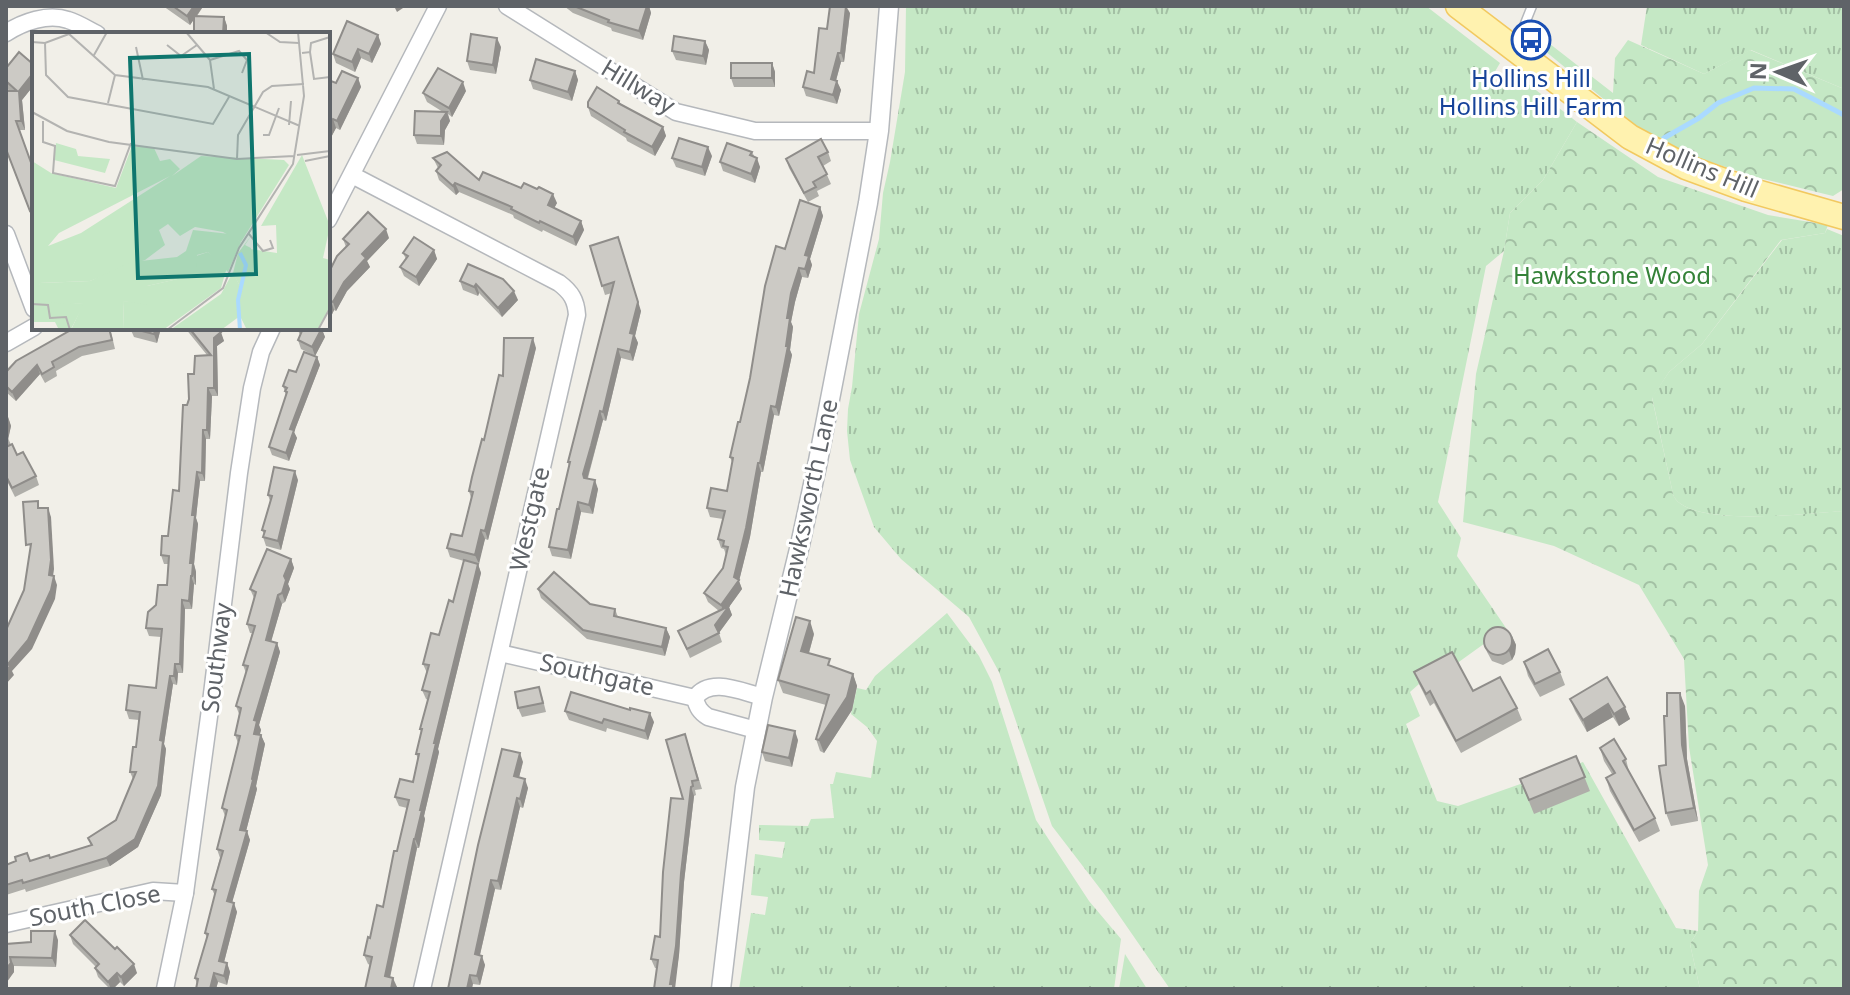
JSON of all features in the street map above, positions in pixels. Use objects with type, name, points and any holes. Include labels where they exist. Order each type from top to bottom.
[{"type":"main road","name":"Hollins Hill","points":[[1458,6],[1630,137],[1686,167],[1746,189],[1844,217]]},
{"type":"street","points":[[330,216],[438,6]]},
{"type":"street","name":"Hillway","points":[[507,6],[676,112],[755,131],[879,131]]},
{"type":"street","name":"Hawksworth Lane","points":[[721,989],[745,787],[818,461],[868,203],[879,131],[889,6]]},
{"type":"street","points":[[6,33],[22,24],[53,18],[67,19],[93,32]]},
{"type":"street","name":"Westgate","points":[[352,175],[559,283],[573,295],[577,305],[574,331],[422,989]]},
{"type":"street","points":[[6,234],[32,304]]},
{"type":"street","points":[[6,343],[32,328]]},
{"type":"street","name":"Southway","points":[[165,989],[185,893],[252,388],[261,352],[271,330]]},
{"type":"street","name":"Southgate","points":[[500,653],[695,698]]},
{"type":"street","name":"Southgate","points":[[695,698],[700,690],[716,686],[763,697]]},
{"type":"street","name":"Southgate","points":[[695,698],[701,713],[708,717],[756,730]]},
{"type":"street","name":"South Close","points":[[6,924],[153,891],[185,893]]},
{"type":"lane","points":[[1515,50],[1532,6]]},
{"type":"green space","points":[[906,6],[1426,6],[1500,63],[1490,80],[1505,87],[1514,73],[1577,122],[1543,180],[1510,213],[1504,251],[1486,266],[1438,502],[1461,538],[1457,556],[1506,628],[1410,692],[1420,716],[1406,724],[1437,801],[1458,806],[1583,762],[1676,928],[1698,931],[1690,944],[1700,989],[1170,989],[1105,895],[1052,826],[999,672],[969,617],[901,559],[874,527],[850,460],[848,409],[859,314],[879,239],[883,193],[905,72]]},
{"type":"green space","points":[[1647,6],[1844,6],[1844,89],[1751,50],[1704,74],[1641,45]]},
{"type":"green space","points":[[1532,30],[1613,93],[1615,58],[1628,40],[1704,74],[1750,50],[1844,89],[1844,189],[1833,196],[1759,178],[1673,147],[1634,124],[1528,37]]},
{"type":"green space","name":"Hawkstone Wood","points":[[1577,122],[1658,177],[1768,215],[1828,225],[1825,233],[1781,240],[1702,344],[1669,372],[1652,398],[1673,494],[1682,505],[1700,512],[1723,515],[1778,516],[1842,511],[1844,517],[1844,989],[1700,989],[1690,944],[1698,931],[1699,891],[1708,865],[1689,747],[1684,659],[1639,585],[1554,546],[1463,522],[1476,374],[1510,213],[1543,180]]},
{"type":"green space","points":[[1827,229],[1844,236],[1844,517],[1843,511],[1778,516],[1723,515],[1700,512],[1682,505],[1673,494],[1652,397],[1669,372],[1702,344],[1782,240],[1825,233]]},
{"type":"green space","points":[[947,613],[979,656],[992,682],[1036,820],[1089,901],[1121,939],[1114,989],[739,989],[751,913],[765,915],[768,897],[751,895],[755,854],[782,858],[785,842],[759,840],[759,825],[808,826],[811,819],[834,818],[830,784],[833,784],[836,772],[871,778],[877,741],[867,727],[851,714],[857,688],[866,690],[875,676]]},
{"type":"green space","points":[[1125,954],[1147,989],[1119,989]]},
{"type":"building","points":[[173,6],[194,6],[187,16]]},
{"type":"building","points":[[574,6],[647,6],[639,31],[608,22]]},
{"type":"building","points":[[830,6],[846,6],[841,53],[838,53],[831,79],[837,81],[833,95],[803,87],[807,71],[814,73],[819,28],[827,29]]},
{"type":"building","points":[[194,16],[224,17],[223,32],[194,32]]},
{"type":"building","points":[[347,21],[378,35],[369,54],[358,49],[352,62],[333,54]]},
{"type":"building","points":[[471,34],[497,38],[493,65],[467,61]]},
{"type":"building","points":[[674,36],[705,41],[703,56],[672,51]]},
{"type":"building","points":[[19,52],[32,63],[32,75],[19,91],[21,121],[16,121],[32,165],[30,211],[6,149],[6,91],[17,91],[6,81],[6,68]]},
{"type":"building","points":[[536,59],[575,71],[568,92],[530,80]]},
{"type":"building","points":[[731,63],[772,63],[772,78],[731,78]]},
{"type":"building","points":[[438,68],[463,82],[449,108],[423,93]]},
{"type":"building","points":[[342,71],[358,78],[337,121],[333,119],[330,124],[330,84],[331,81],[336,83]]},
{"type":"building","points":[[597,87],[618,103],[663,127],[652,147],[588,107]]},
{"type":"building","points":[[415,111],[447,112],[441,121],[441,136],[414,135]]},
{"type":"building","points":[[679,138],[708,147],[702,167],[672,158]]},
{"type":"building","points":[[821,139],[828,152],[818,157],[827,174],[813,182],[816,187],[804,193],[786,159]]},
{"type":"building","points":[[727,143],[752,152],[750,155],[757,158],[751,174],[720,162]]},
{"type":"building","points":[[447,152],[479,180],[483,172],[521,188],[524,183],[553,194],[548,205],[581,221],[573,237],[539,223],[512,207],[455,183],[453,186],[436,171],[441,165],[433,158]]},
{"type":"building","points":[[800,200],[820,207],[805,255],[809,256],[805,269],[799,268],[791,293],[787,318],[790,318],[788,346],[776,407],[771,406],[734,577],[739,580],[721,605],[704,593],[723,568],[728,547],[718,539],[725,511],[707,508],[711,488],[727,491],[733,458],[730,457],[750,378],[765,286],[776,246],[785,249]]},
{"type":"building","points":[[368,212],[386,229],[362,254],[366,258],[330,303],[330,270],[337,256],[349,244],[343,239]]},
{"type":"building","points":[[414,237],[434,250],[416,277],[400,267],[408,256],[403,253]]},
{"type":"building","points":[[618,237],[638,302],[630,333],[634,334],[630,352],[618,349],[603,412],[600,411],[583,474],[584,478],[595,480],[589,505],[578,502],[568,550],[549,547],[614,282],[602,286],[590,246]]},
{"type":"building","points":[[468,264],[503,279],[514,291],[498,308],[476,284],[474,287],[460,281]]},
{"type":"building","points":[[71,330],[110,330],[112,340],[79,347],[52,362],[54,367],[42,374],[37,365],[12,392],[6,386],[6,372],[16,361]]},
{"type":"building","points":[[191,330],[221,332],[214,338],[214,388],[208,388],[202,473],[197,472],[192,515],[195,515],[189,601],[182,600],[180,664],[175,664],[174,676],[170,676],[160,740],[163,741],[158,786],[135,839],[106,858],[23,883],[22,880],[6,885],[6,865],[16,861],[15,857],[27,853],[30,861],[49,855],[50,858],[92,845],[88,838],[116,820],[136,772],[130,772],[140,712],[126,710],[129,685],[156,688],[162,629],[146,628],[148,612],[156,605],[158,585],[167,585],[169,556],[161,555],[162,536],[168,536],[173,490],[179,491],[183,405],[187,405],[189,399],[188,374],[194,374],[195,356],[211,355]]},
{"type":"building","points":[[321,330],[312,347],[298,340],[302,331]]},
{"type":"building","points":[[504,338],[533,338],[485,531],[481,530],[475,555],[447,548],[451,534],[462,536],[473,492],[469,491],[472,477],[499,375],[503,376]]},
{"type":"building","points":[[304,352],[317,357],[290,429],[294,430],[286,453],[269,447],[287,392],[283,386],[289,370],[296,372]]},
{"type":"building","points":[[12,444],[17,455],[23,452],[36,476],[12,488],[6,476],[6,447]]},
{"type":"building","points":[[274,467],[295,471],[278,541],[263,537],[265,531],[262,530],[272,496],[268,495]]},
{"type":"building","points":[[38,501],[38,508],[48,508],[49,575],[54,576],[51,590],[28,640],[8,664],[10,666],[6,672],[6,630],[24,590],[31,544],[26,545],[23,502]]},
{"type":"building","points":[[267,549],[291,559],[266,640],[277,643],[254,720],[257,721],[254,734],[261,735],[240,830],[247,831],[227,901],[234,903],[219,961],[227,963],[224,976],[214,973],[210,989],[196,989],[198,979],[195,978],[208,934],[205,933],[216,890],[212,889],[223,851],[217,849],[227,810],[222,808],[240,736],[235,735],[241,708],[236,706],[248,666],[243,665],[255,626],[247,624],[256,592],[250,589]]},
{"type":"building","points":[[464,560],[478,564],[434,743],[385,976],[393,978],[391,989],[365,989],[372,957],[364,955],[368,937],[377,905],[383,907],[394,851],[397,851],[409,800],[395,797],[400,779],[413,782],[419,754],[416,754],[420,729],[430,692],[422,690],[429,665],[423,664],[431,633],[439,635],[449,600],[453,602]]},
{"type":"building","points":[[554,572],[590,604],[615,609],[614,616],[666,628],[662,647],[583,630],[538,589]]},
{"type":"building","points":[[729,606],[715,625],[719,633],[687,649],[678,631]]},
{"type":"building","points":[[796,617],[810,621],[801,651],[830,659],[828,665],[853,674],[847,697],[819,740],[816,739],[829,695],[778,680]]},
{"type":"building","points":[[1498,627],[1508,631],[1512,641],[1508,651],[1498,655],[1488,651],[1484,641],[1488,631]]},
{"type":"building","points":[[1548,649],[1560,672],[1535,684],[1524,662]]},
{"type":"building","points":[[1452,652],[1473,691],[1500,677],[1517,708],[1456,741],[1430,691],[1426,694],[1414,672]]},
{"type":"building","points":[[1607,677],[1625,707],[1614,714],[1608,704],[1583,720],[1570,699]]},
{"type":"building","points":[[539,687],[543,703],[518,708],[515,692]]},
{"type":"building","points":[[571,692],[650,713],[645,731],[604,719],[602,723],[565,711]]},
{"type":"building","points":[[1667,693],[1680,693],[1682,745],[1694,808],[1666,813],[1659,766],[1666,765],[1664,716],[1667,716]]},
{"type":"building","points":[[768,725],[795,731],[789,758],[762,752]]},
{"type":"building","points":[[685,734],[698,780],[692,781],[691,787],[670,984],[673,984],[673,989],[654,989],[658,960],[651,959],[655,936],[660,937],[671,798],[683,799],[666,740]]},
{"type":"building","points":[[1614,739],[1655,818],[1634,830],[1606,778],[1615,773],[1600,748]]},
{"type":"building","points":[[502,749],[520,753],[514,776],[525,779],[520,799],[517,798],[498,881],[491,880],[475,954],[482,956],[477,976],[470,975],[467,989],[448,989],[478,845]]},
{"type":"building","points":[[1576,756],[1585,777],[1529,800],[1520,779]]},
{"type":"building","points":[[85,920],[134,964],[121,977],[117,973],[108,982],[95,968],[99,964],[70,935]]},
{"type":"building","points":[[31,931],[55,931],[52,958],[10,957],[11,963],[6,969],[6,944],[31,942]]},
{"type":"waterway","points":[[1664,138],[1718,103],[1754,88],[1794,89],[1844,115]]},
{"type":"place","name":"Hollins Hill Hollins Hill Farm","points":[[1531,40]]}]
